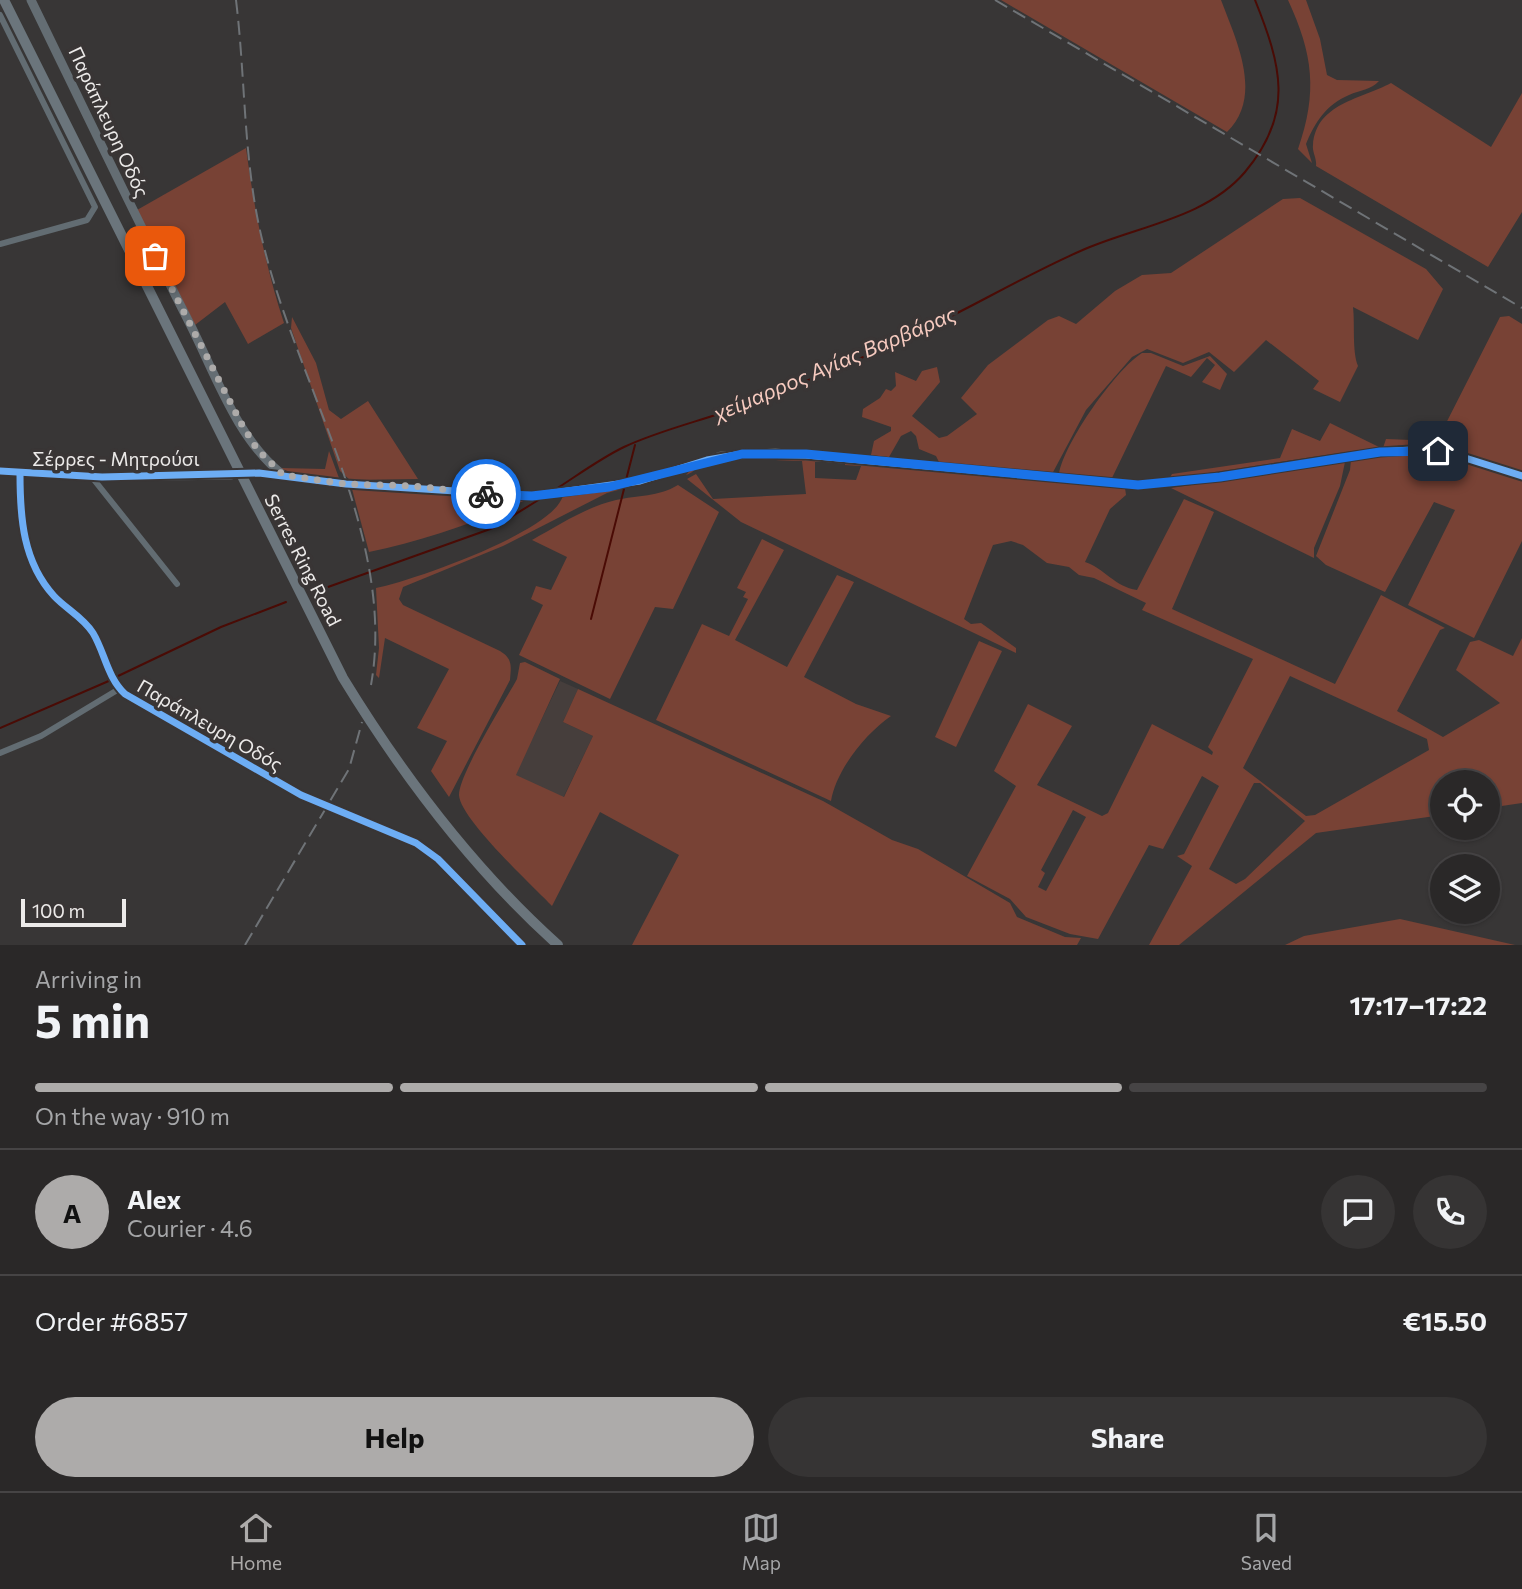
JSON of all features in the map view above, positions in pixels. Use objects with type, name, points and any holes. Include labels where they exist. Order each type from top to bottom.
[{"type":"main road","name":"Serres Ring Road","points":[[4,0],[344,678],[389,751],[428,804],[484,871],[558,945]]},
{"type":"street","name":"Παράπλευρη Οδός","points":[[31,0],[130,208],[229,401],[257,449],[283,475]]},
{"type":"street","points":[[0,15],[2,25],[94,207],[87,220],[0,244]]},
{"type":"street","points":[[259,473],[346,484],[532,496],[639,481],[721,457],[806,454],[1138,485],[1220,477],[1380,452],[1426,449],[1459,456],[1522,476]]},
{"type":"street","name":"Σέρρες - Μητρούσι","points":[[0,471],[91,477],[231,475]]},
{"type":"street","name":"Παράπλευρη Οδός","points":[[20,474],[22,522],[30,558],[55,598],[86,624],[117,686],[142,707],[302,795],[416,843],[438,859],[522,945]]},
{"type":"street","points":[[91,477],[124,514],[177,584]]},
{"type":"street","points":[[0,753],[41,736],[117,686]]},
{"type":"shaded area","points":[[1001,0],[1221,0],[1244,68],[1244,102],[1238,118],[1227,132]]},
{"type":"shaded area","points":[[1288,0],[1306,0],[1320,39],[1327,75],[1337,80],[1379,81],[1341,99],[1322,115],[1306,144],[1312,163],[1298,149],[1308,109],[1310,73],[1303,38]]},
{"type":"shaded area","points":[[1391,83],[1491,147],[1522,93],[1522,212],[1488,267],[1316,166],[1313,145],[1322,120],[1342,104]]},
{"type":"shaded area","points":[[246,148],[261,236],[284,323],[248,344],[225,302],[195,325],[137,210]]},
{"type":"shaded area","points":[[1300,198],[1426,269],[1443,289],[1418,340],[1353,307],[1354,345],[1358,366],[1340,402],[1313,389],[1319,381],[1266,340],[1234,372],[1209,352],[1183,363],[1147,349],[1132,357],[1086,410],[1051,476],[939,462],[936,456],[919,449],[916,436],[911,431],[901,436],[889,457],[871,455],[874,441],[891,431],[891,427],[862,417],[863,409],[880,398],[886,389],[891,391],[896,386],[895,372],[916,381],[922,371],[937,367],[940,382],[912,416],[939,438],[947,436],[977,414],[961,398],[988,365],[1048,320],[1059,316],[1076,324],[1115,291],[1142,275],[1171,273],[1283,199]]},
{"type":"shaded area","points":[[1509,316],[1522,324],[1522,473],[1454,451],[1419,446],[1383,448],[1386,439],[1437,441],[1500,317]]},
{"type":"shaded area","points":[[292,317],[316,363],[329,410],[341,419],[368,401],[418,479],[350,480],[340,471],[291,328]]},
{"type":"shaded area","points":[[1142,353],[1151,353],[1183,366],[1210,356],[1227,374],[1220,390],[1202,382],[1215,365],[1207,358],[1191,377],[1166,366],[1111,480],[1059,474],[1070,444],[1093,408],[1119,374]]},
{"type":"shaded area","points":[[1330,423],[1379,447],[1169,479],[1172,474],[1280,458],[1292,429],[1320,441]]},
{"type":"shaded area","points":[[329,451],[339,478],[292,473],[280,468],[325,469]]},
{"type":"shaded area","points":[[1408,453],[1445,456],[1522,480],[1522,541],[1474,638],[1408,605],[1455,510],[1434,502],[1385,592],[1326,565],[1316,556],[1350,470],[1351,460]]},
{"type":"shaded area","points":[[734,457],[834,460],[815,462],[815,478],[856,480],[861,466],[845,465],[845,461],[1125,488],[1126,495],[1110,509],[1085,562],[1122,585],[1137,590],[1184,499],[1214,512],[1172,609],[1335,684],[1381,595],[1445,628],[1440,630],[1397,711],[1443,737],[1500,703],[1456,670],[1470,642],[1479,640],[1513,656],[1522,638],[1522,803],[1500,806],[1500,770],[1430,770],[1430,817],[1316,833],[1179,945],[1149,945],[1192,866],[1177,856],[1184,854],[1219,786],[1202,776],[1163,849],[1149,845],[1098,939],[1070,934],[1026,917],[1010,899],[967,876],[1016,786],[994,771],[1028,704],[1072,726],[1037,785],[1102,816],[1108,813],[1152,724],[1212,755],[1213,752],[1208,747],[1253,659],[1142,610],[1146,603],[1094,578],[1079,575],[1069,567],[1047,563],[1023,545],[1011,541],[993,545],[964,619],[971,624],[981,623],[1016,648],[1016,653],[741,522],[687,479],[696,474],[713,499],[806,494],[802,461],[721,460],[698,467],[686,475],[703,463]],"holes":[[[1290,676],[1427,739],[1429,750],[1315,815],[1306,816],[1243,768]],[[1254,783],[1260,783],[1305,821],[1245,879],[1236,884],[1209,869]],[[1073,810],[1086,817],[1046,891],[1038,887],[1045,873],[1041,870]]]},
{"type":"shaded area","points":[[1345,462],[1340,486],[1314,548],[1314,558],[1171,488]]},
{"type":"shaded area","points":[[655,480],[607,493],[503,546],[403,587],[399,599],[403,605],[500,651],[510,663],[510,680],[449,797],[431,771],[447,741],[417,728],[449,669],[385,638],[379,678],[376,675],[379,648],[376,588],[449,565],[510,538],[536,524],[554,509],[563,495],[613,490]]},
{"type":"shaded area","points":[[678,485],[719,512],[673,609],[655,607],[610,699],[519,655],[543,605],[531,599],[536,586],[551,590],[567,557],[532,540],[594,507],[616,500],[655,494]]},
{"type":"shaded area","points":[[352,489],[530,498],[451,530],[369,552]]},
{"type":"shaded area","points":[[762,539],[784,550],[735,640],[787,667],[837,575],[854,582],[804,677],[856,704],[891,716],[853,753],[839,777],[831,801],[656,720],[702,624],[729,636],[748,599],[743,597],[746,592],[737,588]]},
{"type":"shaded area","points":[[979,641],[1002,651],[956,747],[935,737]]},
{"type":"shaded area","points":[[525,662],[560,679],[516,775],[564,797],[593,736],[563,722],[578,689],[823,801],[892,840],[918,849],[1010,903],[1017,917],[1065,937],[1081,938],[1077,945],[632,945],[679,855],[600,812],[552,906],[471,820],[459,795],[466,771],[517,679],[520,663]]},
{"type":"shaded area","points":[[560,681],[578,689],[563,722],[593,736],[563,798],[515,775]]},
{"type":"shaded area","points":[[1400,919],[1515,945],[1285,945],[1304,936]]},
{"type":"waterway","name":"χείμαρρος Αγίας Βαρβάρας","points":[[556,489],[624,447],[759,400],[856,360],[919,332],[1085,249],[1191,211],[1229,188],[1261,150],[1277,109],[1276,67],[1255,0]]},
{"type":"waterway","points":[[626,480],[635,445]]},
{"type":"waterway","points":[[591,619],[624,489]]},
{"type":"waterway","name":"χείμαρρος Αγίας Βαρβάρας","points":[[328,587],[493,528],[540,499]]},
{"type":"waterway","name":"χείμαρρος Αγίας Βαρβάρας","points":[[116,677],[221,627],[286,602]]},
{"type":"waterway","name":"χείμαρρος Αγίας Βαρβάρας","points":[[0,728],[111,680]]},
{"type":"railway","points":[[236,0],[257,217],[280,300],[358,519],[370,575],[375,630],[371,685]]},
{"type":"railway","points":[[995,0],[1522,308]]},
{"type":"railway","points":[[245,945],[349,769],[362,722]]},
{"type":"cycle path","points":[[0,471],[102,477],[259,473],[346,484],[532,496],[640,481],[707,460],[742,454],[806,455],[1138,485],[1220,477],[1380,452],[1426,449],[1459,456],[1522,476]]},
{"type":"cycle path","points":[[20,474],[25,539],[36,569],[54,596],[93,633],[110,673],[125,694],[301,795],[416,843],[438,859],[522,945]]},
{"type":"way so far","points":[[155,256],[241,423],[257,449],[283,475],[346,484],[414,486],[486,494]]},
{"type":"route","points":[[486,494],[532,496],[609,487],[669,474],[707,460],[742,454],[806,454],[1111,485],[1138,485],[1220,477],[1380,452],[1426,449],[1438,451]]}]
